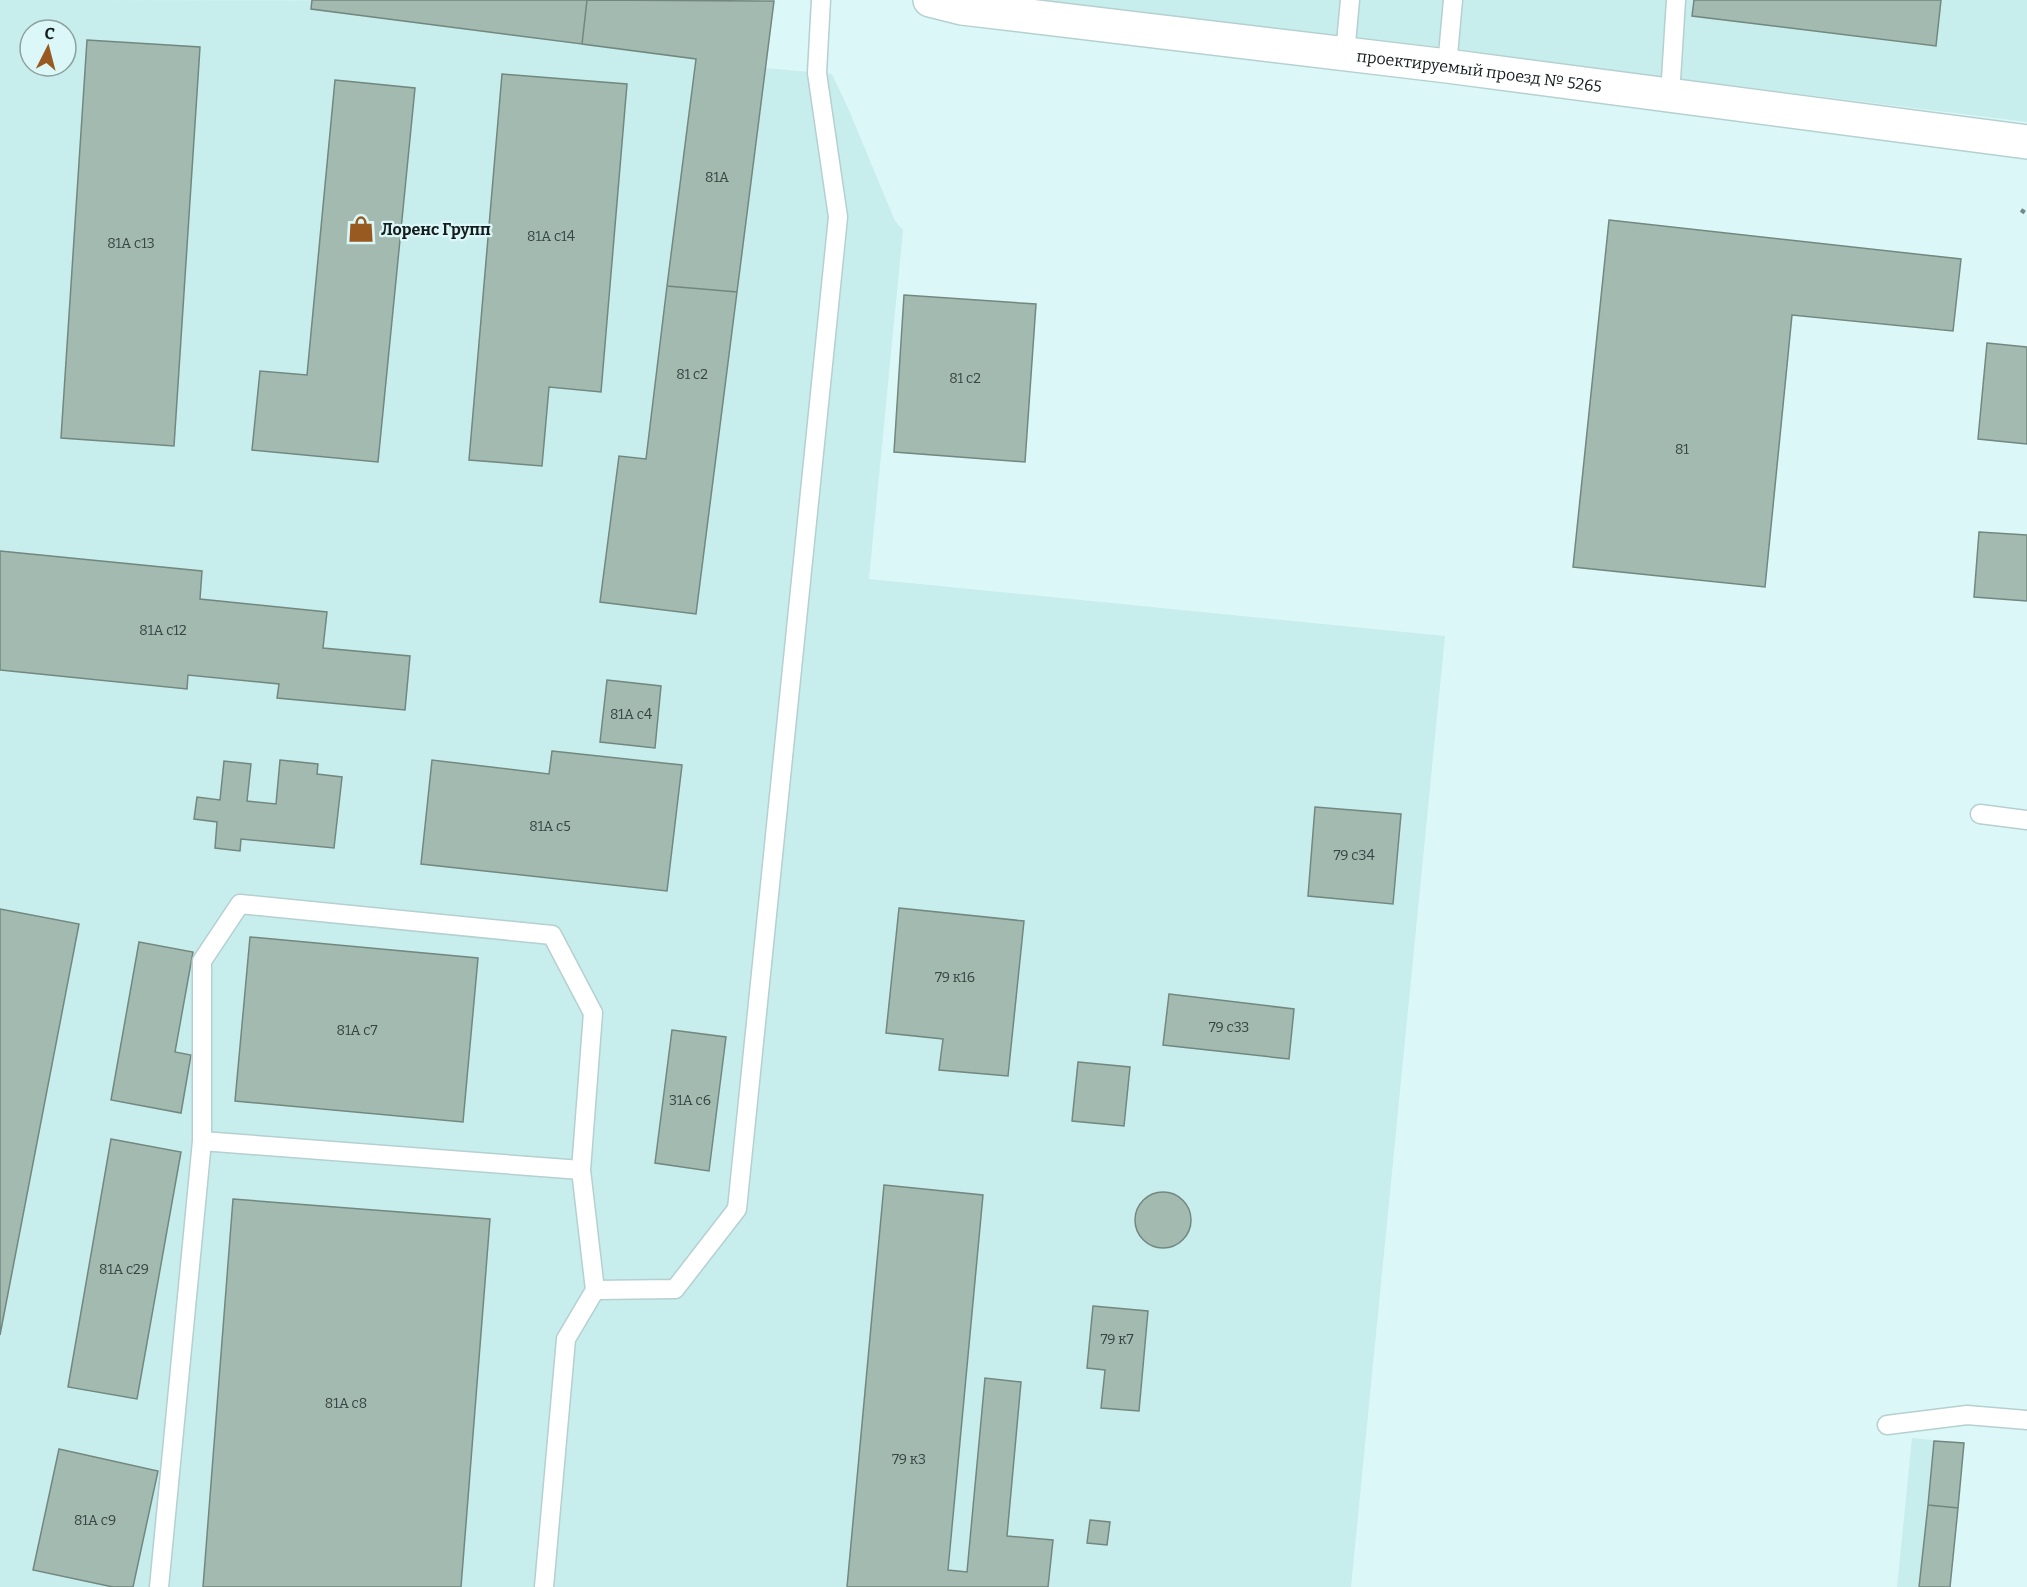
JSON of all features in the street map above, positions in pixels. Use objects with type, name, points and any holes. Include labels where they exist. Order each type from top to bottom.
[{"type":"street","name":"проектируемый проезд № 5265","points":[[930,0],[973,9],[1447,66],[2027,142]]},
{"type":"lane","points":[[595,1290],[675,1289],[737,1209],[838,217],[817,73],[821,0]]},
{"type":"lane","points":[[1345,54],[1350,0]]},
{"type":"lane","points":[[1447,66],[1453,0]]},
{"type":"lane","points":[[1670,95],[1676,0]]},
{"type":"lane","points":[[1980,814],[2027,820]]},
{"type":"lane","points":[[159,1587],[202,1141],[202,961],[240,904],[552,935],[593,1012],[581,1170],[595,1290],[566,1339],[544,1587]]},
{"type":"lane","points":[[202,1141],[581,1170]]},
{"type":"lane","points":[[1887,1425],[1967,1415],[2027,1420]]},
{"type":"path","points":[[2021,210],[2027,214]]},
{"type":"shaded area","points":[[0,0],[774,1],[766,68],[832,74],[895,221],[903,230],[869,579],[1445,636],[1351,1587],[0,1587]]},
{"type":"shaded area","points":[[1040,0],[2027,0],[2027,122]]},
{"type":"shaded area","points":[[1912,1438],[1964,1443],[1950,1587],[1897,1587]]},
{"type":"building","points":[[312,0],[587,0],[582,44],[311,9]]},
{"type":"building","points":[[587,0],[774,1],[737,292],[667,286],[696,59],[582,44]]},
{"type":"building","points":[[1694,0],[1941,0],[1936,46],[1692,16]]},
{"type":"building","points":[[87,40],[200,47],[174,446],[61,438]]},
{"type":"building","points":[[502,74],[627,84],[601,392],[549,387],[542,466],[469,460]]},
{"type":"building","name":"Лоренс Групп","points":[[335,80],[415,88],[378,462],[252,450],[260,371],[307,375]]},
{"type":"building","points":[[1609,220],[1961,259],[1953,331],[1792,315],[1765,587],[1573,567]]},
{"type":"building","points":[[667,286],[737,292],[696,614],[600,602],[619,456],[646,459]]},
{"type":"building","points":[[904,295],[1036,304],[1025,462],[894,452]]},
{"type":"building","points":[[1987,343],[2027,347],[2027,444],[1978,439]]},
{"type":"building","points":[[1979,532],[2027,535],[2027,601],[1974,597]]},
{"type":"building","points":[[0,551],[202,571],[200,599],[327,612],[323,648],[410,656],[405,710],[277,698],[279,684],[188,675],[187,689],[0,670]]},
{"type":"building","points":[[607,680],[661,686],[655,748],[600,742]]},
{"type":"building","points":[[552,751],[682,765],[667,891],[421,864],[432,760],[549,774]]},
{"type":"building","points":[[280,760],[318,764],[317,774],[342,777],[334,848],[241,839],[240,851],[215,848],[217,822],[194,819],[197,797],[220,800],[224,761],[251,764],[247,801],[276,804]]},
{"type":"building","points":[[1315,807],[1401,814],[1393,904],[1308,896]]},
{"type":"building","points":[[899,908],[1024,921],[1008,1076],[939,1070],[943,1039],[886,1033]]},
{"type":"building","points":[[0,909],[79,924],[0,1335]]},
{"type":"building","points":[[250,937],[478,958],[463,1122],[235,1101]]},
{"type":"building","points":[[139,942],[193,952],[175,1052],[191,1055],[181,1113],[111,1100]]},
{"type":"building","points":[[1169,994],[1294,1009],[1289,1059],[1163,1045]]},
{"type":"building","points":[[672,1030],[726,1037],[709,1171],[655,1163]]},
{"type":"building","points":[[1078,1062],[1130,1067],[1124,1126],[1072,1121]]},
{"type":"building","points":[[111,1139],[181,1152],[137,1399],[68,1387]]},
{"type":"building","points":[[884,1185],[983,1195],[948,1570],[967,1572],[985,1378],[1021,1382],[1007,1536],[1053,1540],[1048,1587],[847,1587]]},
{"type":"building","points":[[1163,1192],[1178,1197],[1186,1205],[1191,1220],[1186,1235],[1178,1243],[1163,1248],[1148,1243],[1140,1235],[1135,1220],[1140,1205],[1148,1197]]},
{"type":"building","points":[[233,1199],[490,1219],[461,1587],[203,1587]]},
{"type":"building","points":[[1093,1306],[1148,1311],[1139,1411],[1101,1408],[1105,1370],[1087,1368]]},
{"type":"building","points":[[1934,1441],[1964,1443],[1958,1508],[1928,1505]]},
{"type":"building","points":[[59,1449],[158,1471],[133,1587],[113,1587],[33,1570]]},
{"type":"building","points":[[1928,1505],[1958,1508],[1950,1587],[1919,1587]]},
{"type":"building","points":[[1090,1520],[1110,1522],[1107,1545],[1087,1543]]},
{"type":"place","name":"Лоренс Групп","points":[[361,229]]}]
